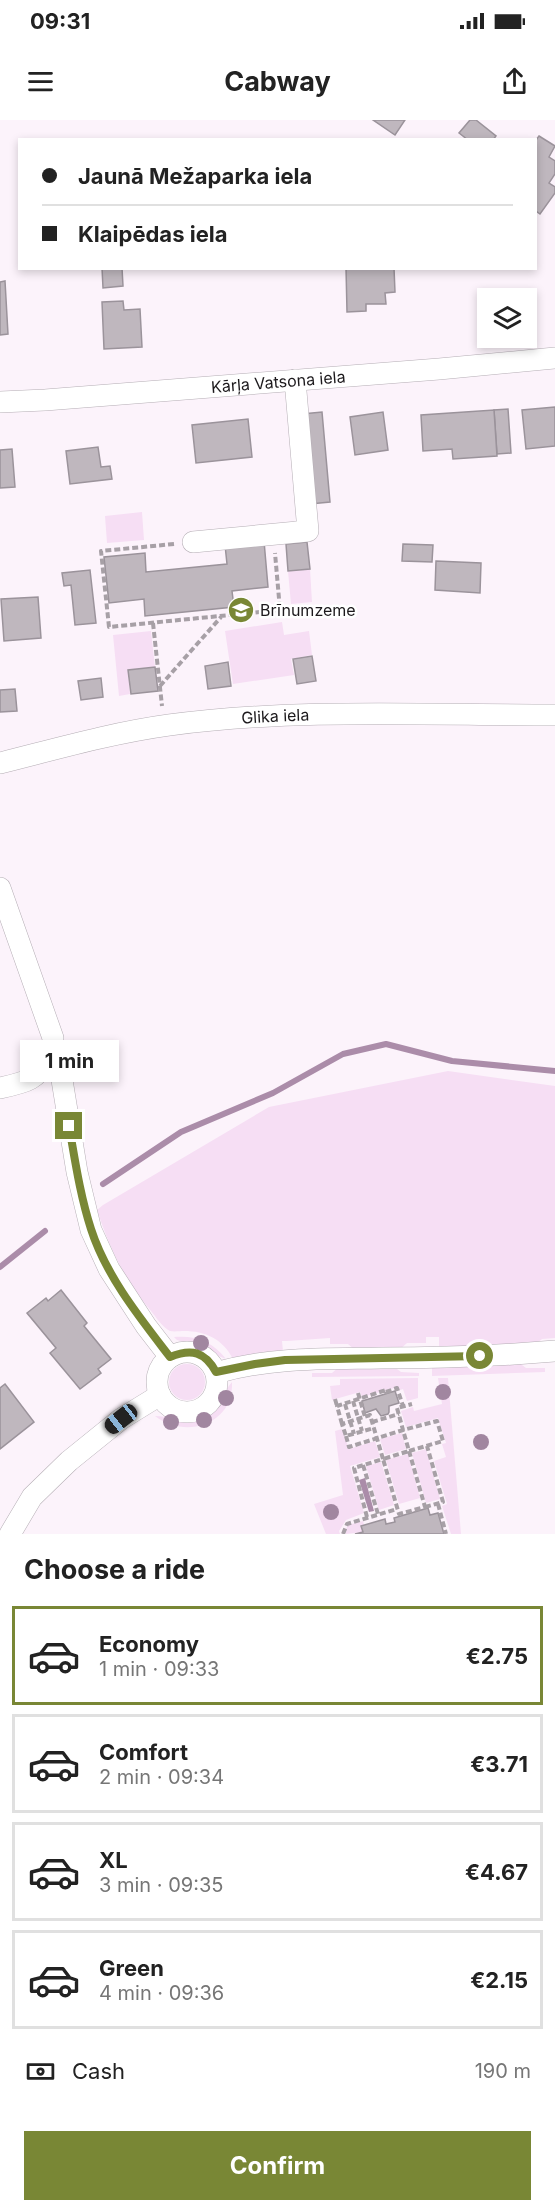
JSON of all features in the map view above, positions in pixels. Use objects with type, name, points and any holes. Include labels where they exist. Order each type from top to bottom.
[{"type":"street","name":"Kārļa Vatsona iela","points":[[0,402],[555,358]]},
{"type":"street","points":[[193,542],[308,531],[296,380]]},
{"type":"street","name":"Glika iela","points":[[0,763],[118,733],[195,723],[328,715],[555,715]]},
{"type":"street","points":[[0,888],[53,1038],[52,1056],[62,1080],[77,1172],[91,1230],[109,1269],[146,1326],[170,1357]]},
{"type":"street","points":[[0,1088],[22,1084],[40,1074],[52,1056]]},
{"type":"street","points":[[216,1372],[285,1360],[503,1356],[555,1351]]},
{"type":"street","points":[[184,1352],[198,1354],[210,1362],[216,1372],[216,1389],[210,1402],[198,1410],[183,1412],[170,1406],[160,1395],[157,1381],[160,1367],[170,1357],[184,1352]]},
{"type":"street","points":[[0,1530],[10,1534],[32,1497],[69,1461],[121,1419],[160,1395]]},
{"type":"path","points":[[193,542],[101,551],[109,627],[280,610],[274,534]]},
{"type":"path","points":[[160,686],[222,616]]},
{"type":"path","points":[[153,623],[162,707]]},
{"type":"path","points":[[337,1406],[397,1388],[403,1406]]},
{"type":"path","points":[[358,1393],[365,1417]]},
{"type":"path","points":[[335,1399],[349,1447],[437,1421],[443,1441],[354,1468],[368,1517]]},
{"type":"path","points":[[353,1401],[362,1431]]},
{"type":"path","points":[[345,1404],[354,1434]]},
{"type":"path","points":[[412,1404],[397,1408],[425,1507]]},
{"type":"path","points":[[339,1414],[355,1410]]},
{"type":"path","points":[[372,1422],[399,1414]]},
{"type":"path","points":[[342,1424],[370,1415],[399,1514],[443,1502],[427,1446]]},
{"type":"path","points":[[346,1436],[374,1428]]},
{"type":"path","points":[[363,1465],[378,1514]]},
{"type":"path","points":[[438,1504],[446,1534]]},
{"type":"path","points":[[343,1534],[347,1524],[397,1509]]},
{"type":"shaded area","points":[[142,512],[144,540],[107,543],[105,516]]},
{"type":"shaded area","points":[[310,569],[312,602],[291,604],[288,571]]},
{"type":"shaded area","points":[[282,622],[284,635],[309,631],[312,655],[291,659],[294,675],[233,684],[225,631]]},
{"type":"shaded area","points":[[151,631],[155,667],[128,670],[130,694],[119,696],[113,635]]},
{"type":"shaded area","points":[[448,1071],[555,1086],[555,1338],[542,1339],[535,1345],[439,1348],[439,1337],[426,1337],[426,1343],[407,1343],[399,1350],[355,1350],[348,1344],[330,1344],[330,1338],[282,1341],[283,1351],[233,1359],[224,1346],[213,1338],[192,1331],[170,1331],[159,1322],[125,1275],[107,1238],[97,1210],[269,1107]]},
{"type":"shaded area","points":[[174,1337],[190,1337],[203,1341],[210,1344],[226,1359],[204,1348],[177,1340]]},
{"type":"shaded area","points":[[518,1362],[526,1368],[545,1368],[545,1372],[432,1376],[432,1365]]},
{"type":"shaded area","points":[[187,1364],[200,1369],[205,1382],[200,1395],[187,1400],[174,1395],[169,1382],[174,1369]]},
{"type":"shaded area","points":[[393,1366],[401,1372],[419,1373],[419,1376],[312,1377],[312,1373],[332,1373],[339,1367]]},
{"type":"shaded area","points":[[418,1378],[418,1398],[407,1401],[403,1389],[400,1390],[398,1387],[362,1397],[360,1392],[332,1400],[330,1386],[340,1385],[340,1379]]},
{"type":"shaded area","points":[[438,1378],[448,1378],[461,1534],[451,1534],[442,1506],[447,1504],[434,1461],[446,1457],[442,1444],[446,1443],[438,1418],[406,1427],[401,1411],[413,1407],[414,1411],[442,1404]]},
{"type":"shaded area","points":[[232,1382],[231,1397],[225,1408],[217,1418],[206,1424],[180,1427],[155,1416],[186,1420],[198,1419],[210,1411]]},
{"type":"shaded area","points":[[342,1429],[349,1449],[375,1441],[380,1457],[350,1466],[364,1513],[346,1520],[339,1531],[340,1534],[326,1534],[314,1504],[343,1495],[335,1431]]},
{"type":"shaded area","points":[[402,1433],[406,1449],[385,1455],[380,1439]]},
{"type":"shaded area","points":[[426,1449],[440,1499],[426,1503],[412,1453]]},
{"type":"shaded area","points":[[408,1454],[420,1498],[399,1504],[386,1460]]},
{"type":"shaded area","points":[[381,1462],[394,1505],[379,1510],[366,1466]]},
{"type":"shaded area","points":[[365,1478],[374,1511],[369,1512],[359,1480]]},
{"type":"shaded area","points":[[363,1521],[364,1525],[361,1526],[363,1532],[346,1534],[348,1525]]},
{"type":"building","points":[[373,120],[405,120],[395,135]]},
{"type":"building","points":[[470,120],[476,120],[496,136],[494,138],[465,138],[459,133]]},
{"type":"building","points":[[539,136],[555,146],[549,157],[555,161],[555,174],[549,183],[555,187],[555,193],[540,214],[537,212],[537,139]]},
{"type":"building","points":[[102,270],[122,270],[123,286],[103,288]]},
{"type":"building","points":[[346,270],[394,270],[395,292],[385,293],[386,304],[366,304],[366,311],[347,312]]},
{"type":"building","points":[[5,281],[8,334],[0,335],[0,282]]},
{"type":"building","points":[[123,301],[124,310],[140,309],[142,347],[104,349],[102,302]]},
{"type":"building","points":[[555,407],[555,446],[526,449],[522,410]]},
{"type":"building","points":[[508,409],[511,453],[497,454],[494,410]]},
{"type":"building","points":[[494,410],[497,456],[453,459],[452,449],[423,451],[421,415]]},
{"type":"building","points":[[322,412],[330,502],[310,504],[302,414]]},
{"type":"building","points":[[383,412],[388,450],[355,455],[350,417]]},
{"type":"building","points":[[248,419],[252,457],[196,463],[192,425]]},
{"type":"building","points":[[98,447],[101,467],[110,466],[112,479],[70,484],[66,451]]},
{"type":"building","points":[[12,449],[15,487],[0,488],[0,450]]},
{"type":"building","points":[[264,541],[268,587],[232,591],[234,607],[145,616],[144,599],[109,603],[104,557],[145,553],[146,572],[227,564],[225,545]]},
{"type":"building","points":[[307,542],[310,569],[288,571],[286,544]]},
{"type":"building","points":[[403,544],[433,545],[432,562],[402,561]]},
{"type":"building","points":[[436,561],[481,563],[480,593],[435,590]]},
{"type":"building","points":[[90,570],[96,623],[75,625],[71,585],[64,586],[62,573]]},
{"type":"building","points":[[38,597],[41,638],[4,641],[1,599]]},
{"type":"building","points":[[312,656],[316,681],[297,684],[293,659]]},
{"type":"building","points":[[228,662],[231,686],[208,689],[205,666]]},
{"type":"building","points":[[155,667],[158,691],[131,694],[128,670]]},
{"type":"building","points":[[101,678],[103,697],[81,700],[78,681]]},
{"type":"building","points":[[15,689],[17,711],[0,712],[0,690]]},
{"type":"building","points":[[61,1290],[87,1323],[84,1326],[111,1359],[98,1369],[101,1373],[80,1389],[50,1353],[56,1348],[27,1313],[46,1298],[48,1301]]},
{"type":"building","points":[[5,1384],[34,1422],[0,1449],[0,1388]]},
{"type":"building","points":[[395,1391],[399,1403],[389,1406],[388,1414],[381,1416],[376,1409],[365,1413],[362,1401]]},
{"type":"building","points":[[428,1508],[430,1515],[438,1513],[444,1534],[355,1534],[363,1532],[361,1526],[385,1519],[386,1524],[395,1522],[394,1518]]},
{"type":"waterway","points":[[103,1184],[181,1132],[273,1093],[343,1054],[386,1044],[452,1061],[555,1071]]},
{"type":"waterway","points":[[0,1267],[45,1231]]},
{"type":"place","name":"Brīnumzeme","points":[[241,610]]},
{"type":"route","points":[[69,1126],[91,1230],[109,1269],[146,1326],[170,1357],[184,1352],[198,1354],[210,1362],[216,1372],[234,1367],[285,1360],[480,1356]]}]
